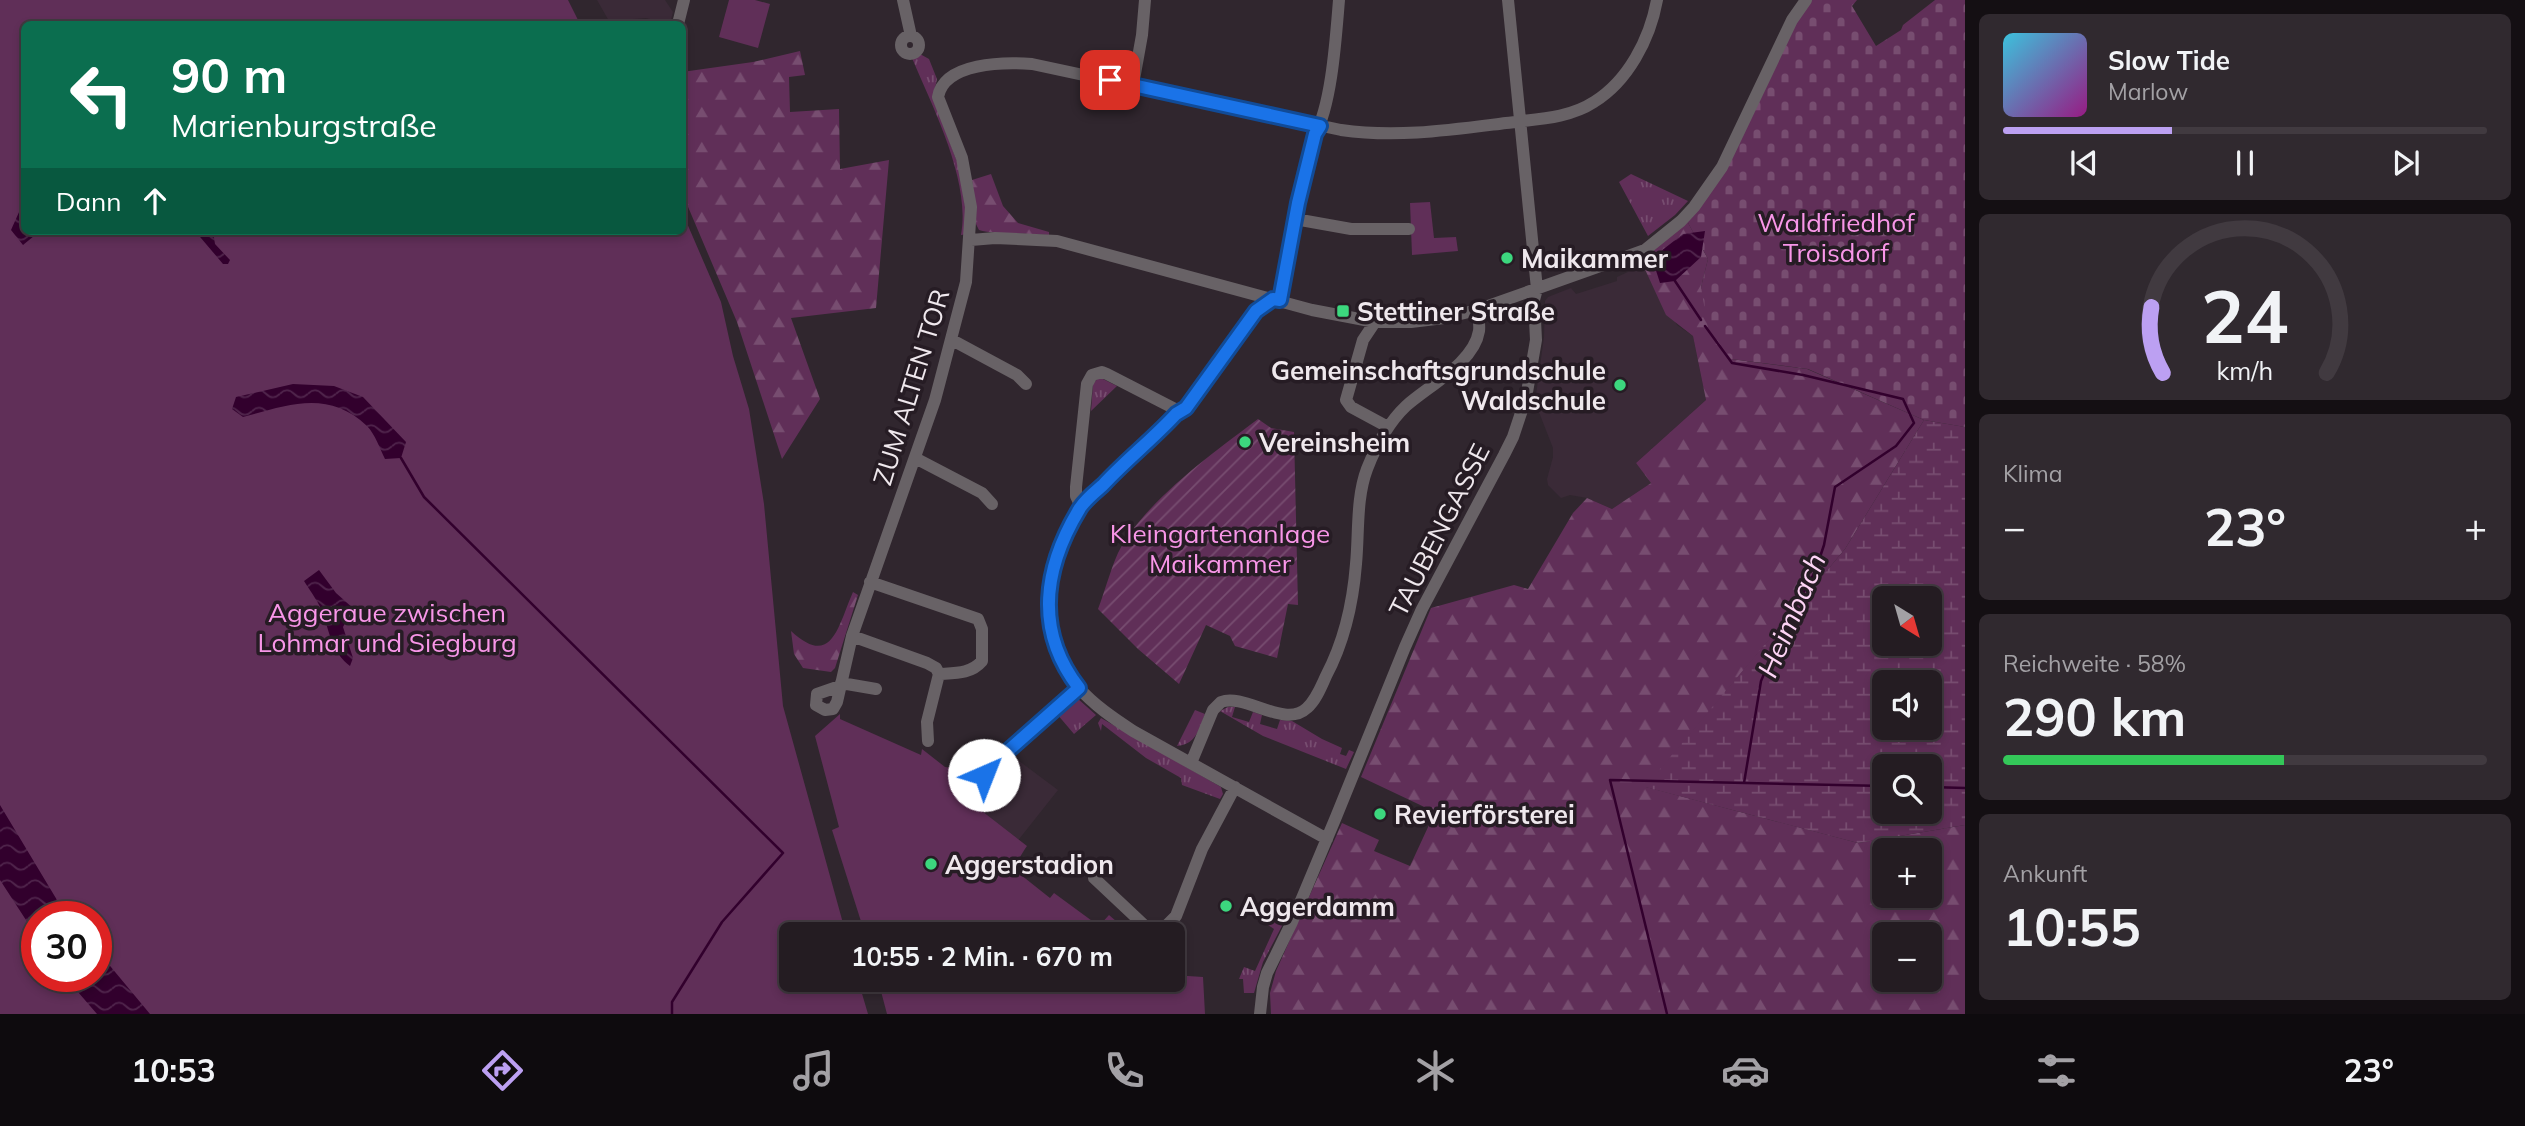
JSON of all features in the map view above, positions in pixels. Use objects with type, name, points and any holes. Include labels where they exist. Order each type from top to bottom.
[{"type":"street","points":[[679,21],[684,0]]},
{"type":"street","points":[[903,0],[911,36]]},
{"type":"street","points":[[1145,0],[1133,85],[1320,126],[1364,133],[1393,134],[1520,121],[1577,111],[1609,91],[1634,61],[1657,0]]},
{"type":"street","points":[[1327,839],[1109,716],[1079,688],[1058,655],[1050,629],[1048,606],[1054,564],[1081,507],[1186,408],[1256,311],[1276,299],[1315,134],[1320,126],[1334,53],[1339,0]]},
{"type":"street","name":"TAUBENGASSE","points":[[1260,1014],[1267,973],[1288,931],[1422,609],[1513,437],[1528,387],[1536,340],[1534,300],[1537,289],[1508,0]]},
{"type":"street","points":[[971,240],[995,238],[1056,241],[1312,310],[1375,321],[1411,322],[1477,310],[1645,250],[1681,221],[1722,167],[1792,20],[1805,0]]},
{"type":"street","name":"ZUM ALTEN TOR","points":[[876,689],[841,685],[852,636],[915,458],[952,340],[966,282],[971,240],[971,207],[965,169],[938,96],[939,88],[951,76],[1001,63],[1035,65],[1133,85]]},
{"type":"street","points":[[1295,219],[1351,229],[1409,229]]},
{"type":"street","points":[[1191,763],[1213,710],[1221,702],[1231,701],[1290,716],[1307,708],[1316,695],[1330,670],[1349,614],[1363,483],[1372,456],[1388,427],[1407,406],[1454,369],[1470,348],[1479,332],[1477,310]]},
{"type":"street","points":[[1375,321],[1363,340],[1346,400],[1352,407],[1388,427]]},
{"type":"street","points":[[952,340],[1017,375],[1026,384]]},
{"type":"street","points":[[1081,507],[1076,496],[1076,487],[1087,384],[1092,375],[1102,372],[1107,374],[1181,412]]},
{"type":"street","points":[[915,458],[982,493],[992,503]]},
{"type":"street","points":[[870,582],[978,619],[982,629],[981,663],[965,672],[939,674]]},
{"type":"street","points":[[852,636],[936,668],[939,674],[927,722],[928,741]]},
{"type":"street","points":[[1000,758],[1079,688]]},
{"type":"street","points":[[1094,878],[1144,925],[1156,929],[1167,926],[1176,916],[1202,849],[1235,787]]},
{"type":"shaded area","points":[[597,0],[665,0],[673,12],[671,21],[646,18],[609,21]]},
{"type":"shaded area","name":"Gemeinschaftsgrundschule Waldschule","points":[[1643,265],[1677,325],[1693,336],[1706,400],[1636,463],[1651,483],[1612,509],[1587,498],[1570,495],[1561,498],[1548,485],[1553,448],[1535,402],[1544,337],[1545,301],[1548,297],[1571,288],[1576,294],[1617,281],[1617,277]]},
{"type":"shaded area","points":[[1011,755],[1058,790],[1016,843],[978,808],[991,788],[994,791],[1003,781],[1007,758]]},
{"type":"green space","name":"Aggeraue zwischen Lohmar und Siegburg","points":[[0,0],[568,0],[578,21],[21,21],[21,235],[686,235],[686,221],[721,302],[749,409],[764,504],[783,706],[843,922],[779,922],[779,992],[862,992],[868,1014],[0,1014]]},
{"type":"green space","points":[[729,0],[755,0],[770,4],[758,48],[719,37]]},
{"type":"green space","name":"Waldfriedhof Troisdorf","points":[[1811,0],[1857,0],[1852,6],[1876,46],[1901,30],[1903,25],[1935,0],[1965,0],[1965,427],[1924,420],[1808,369],[1731,359],[1708,328],[1701,287],[1708,259],[1687,221],[1788,35]]},
{"type":"green space","points":[[800,51],[805,75],[789,77],[790,112],[839,109],[840,169],[889,160],[876,308],[791,318],[820,399],[782,459],[737,322],[686,202],[686,71],[753,62]]},
{"type":"green space","points":[[920,54],[929,59],[937,79],[933,98],[958,164],[967,234],[961,235],[961,192],[948,145],[912,58]]},
{"type":"green space","points":[[991,174],[1003,206],[1018,223],[1049,232],[1049,235],[979,230],[976,224],[972,180]]},
{"type":"green space","points":[[1631,174],[1688,201],[1648,236],[1619,182]]},
{"type":"green space","points":[[1430,202],[1434,238],[1456,237],[1458,251],[1412,255],[1410,203]]},
{"type":"green space","points":[[1687,221],[1708,259],[1701,287],[1731,359],[1807,369],[1924,420],[1845,549],[1646,787],[1858,843],[1872,841],[1872,908],[1942,908],[1942,838],[1888,838],[1965,825],[1965,1014],[1271,1014],[1270,993],[1276,971],[1342,823],[1379,840],[1374,851],[1410,866],[1435,812],[1361,777],[1431,608],[1514,585],[1528,589],[1573,513],[1587,498],[1612,509],[1651,483],[1636,463],[1706,400],[1693,336],[1666,315],[1643,265],[1648,248]]},
{"type":"green space","points":[[1099,377],[1117,386],[1091,411],[1093,384]]},
{"type":"green space","name":"Kleingartenanlage Maikammer","points":[[1258,419],[1271,428],[1294,432],[1298,605],[1288,604],[1277,658],[1235,646],[1230,636],[1206,625],[1179,684],[1138,649],[1098,609],[1118,553],[1144,516],[1181,480]]},
{"type":"green space","points":[[1924,420],[1965,427],[1965,825],[1888,838],[1872,838],[1872,841],[1858,843],[1645,787],[1845,549]]},
{"type":"green space","points":[[853,592],[858,595],[835,668],[831,672],[803,668],[794,654],[791,631],[805,642],[816,646],[825,644],[838,629]]},
{"type":"green space","points":[[1077,698],[1096,715],[1074,734],[1057,714]]},
{"type":"green space","points":[[1235,707],[1232,717],[1249,722],[1253,712],[1262,715],[1260,724],[1277,729],[1280,720],[1292,721],[1342,748],[1340,754],[1346,756],[1349,750],[1354,752],[1346,769],[1263,736],[1220,711]]},
{"type":"green space","points":[[1195,710],[1205,714],[1199,731],[1189,742],[1177,746]]},
{"type":"green space","points":[[840,714],[840,719],[921,755],[922,749],[945,767],[981,772],[984,781],[971,805],[1027,846],[1018,863],[1021,875],[1050,898],[1054,893],[1094,922],[861,922],[832,830],[839,827],[815,736]]},
{"type":"green space","points":[[1101,718],[1221,787],[1223,794],[1220,799],[1182,785],[1181,778],[1146,758],[1102,724],[1101,731],[1098,723]]},
{"type":"green space","points":[[1109,915],[1117,922],[1103,922]]},
{"type":"green space","points":[[1273,918],[1283,924],[1263,962],[1254,993],[1244,993],[1243,979],[1239,979],[1244,967],[1255,971],[1274,929],[1268,925]]},
{"type":"green space","points":[[1185,976],[1203,977],[1205,1014],[887,1014],[881,992],[1185,992]]},
{"type":"water","points":[[21,208],[21,235],[35,235],[23,245],[11,230]]},
{"type":"water","points":[[1705,231],[1701,257],[1675,281],[1660,283],[1652,258],[1683,234]]},
{"type":"water","points":[[198,235],[214,235],[215,244],[230,260],[228,264],[223,264]]},
{"type":"water","points":[[293,384],[334,386],[363,397],[406,442],[401,458],[385,459],[367,426],[338,407],[307,403],[243,417],[232,409],[236,397]]},
{"type":"water","points":[[319,570],[336,593],[353,608],[343,627],[353,658],[350,666],[336,650],[322,612],[304,581]]},
{"type":"water","points":[[0,805],[58,901],[21,901],[21,912],[0,880]]},
{"type":"water","points":[[112,968],[150,1014],[97,1014],[78,992],[112,992]]},
{"type":"waterway","name":"Heimbach","points":[[1675,281],[1701,320]]},
{"type":"waterway","name":"Heimbach","points":[[1705,326],[1732,363],[1803,375],[1903,399],[1914,423],[1896,446],[1835,487],[1824,545],[1815,572],[1785,625],[1761,681],[1744,783]]},
{"type":"waterway","points":[[401,458],[424,497],[783,853],[722,922],[672,1002],[672,1014]]},
{"type":"waterway","points":[[1667,1014],[1610,780],[1872,786]]},
{"type":"waterway","name":"Heimbach","points":[[1942,787],[1965,788]]},
{"type":"place","name":"Maikammer","points":[[1507,258]]},
{"type":"place","name":"Stettiner Straße","points":[[1343,311]]},
{"type":"place","name":"Gemeinschaftsgrundschule Waldschule","points":[[1620,385]]},
{"type":"place","name":"Vereinsheim","points":[[1245,442]]},
{"type":"place","name":"Revierförsterei","points":[[1380,814]]},
{"type":"place","name":"Aggerstadion","points":[[931,864]]},
{"type":"place","name":"Aggerdamm","points":[[1226,906]]},
{"type":"route","points":[[984,775],[988,765],[1000,758],[1079,688],[1070,677],[1054,645],[1048,606],[1054,564],[1081,507],[1176,414],[1186,408],[1256,311],[1266,302],[1280,300],[1298,203],[1315,134],[1320,126],[1110,80]]}]
